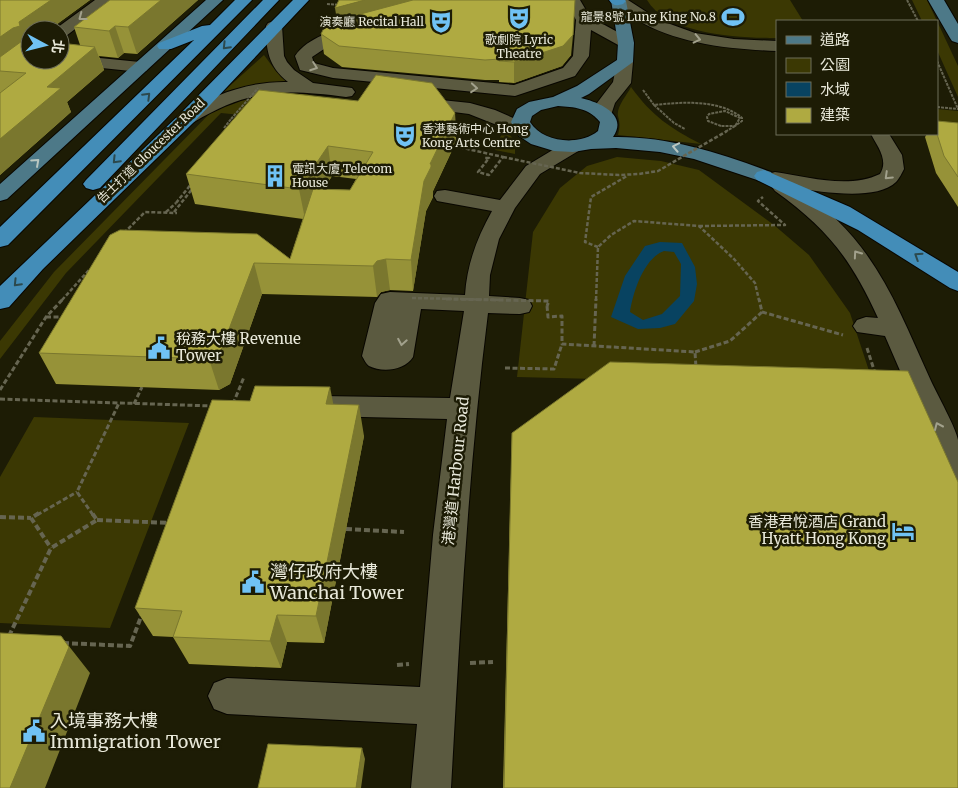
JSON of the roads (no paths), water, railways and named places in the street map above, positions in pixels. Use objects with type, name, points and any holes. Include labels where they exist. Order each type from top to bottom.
[{"type":"highway","points":[[0,240],[244,0]]},
{"type":"highway","name":"告士打道 Gloucester Road","points":[[0,301],[35,264],[186,118],[301,0]]},
{"type":"highway","points":[[35,264],[57,224],[92,184],[266,6]]},
{"type":"highway","points":[[165,46],[219,24]]},
{"type":"highway","points":[[764,176],[858,220],[958,283]]},
{"type":"main road","points":[[0,195],[215,0]]},
{"type":"main road","points":[[618,0],[626,43],[625,62],[583,90],[527,110],[521,120],[527,133],[549,144],[631,142],[677,147],[723,160],[764,176]]},
{"type":"main road","points":[[936,0],[958,38]]},
{"type":"main road","points":[[549,103],[583,104],[604,114],[609,122],[608,132],[599,140],[582,144]]},
{"type":"street","points":[[70,26],[105,0]]},
{"type":"street","points":[[571,0],[584,20],[626,43]]},
{"type":"street","points":[[618,0],[660,27],[683,35],[726,44],[776,46]]},
{"type":"street","points":[[375,24],[334,35],[312,47],[303,56],[306,66],[333,74],[515,91],[569,72],[581,56],[584,20]]},
{"type":"street","points":[[274,26],[276,60],[284,72],[306,86]]},
{"type":"street","points":[[70,60],[140,67]]},
{"type":"street","points":[[604,114],[606,103],[622,83],[625,62]]},
{"type":"street","points":[[412,82],[397,99],[470,109],[549,103]]},
{"type":"street","points":[[186,118],[219,99],[242,91],[263,87],[306,86],[364,94]]},
{"type":"street","points":[[470,109],[527,133],[529,156],[533,170]]},
{"type":"street","points":[[764,176],[846,187],[873,186],[887,179],[894,168],[891,154],[881,135]]},
{"type":"street","name":"港灣道 Harbour Road","points":[[431,788],[449,535],[462,409],[477,305],[478,274],[488,239],[505,207],[533,170],[582,144]]},
{"type":"street","points":[[764,176],[818,211],[851,246],[868,271],[896,328],[958,470]]},
{"type":"street","points":[[445,196],[505,207]]},
{"type":"street","points":[[412,300],[520,306]]},
{"type":"street","points":[[861,335],[896,328]]},
{"type":"street","points":[[292,405],[462,409]]},
{"type":"street","points":[[227,696],[437,706]]},
{"type":"water","points":[[660,242],[682,243],[695,267],[697,284],[694,301],[675,324],[660,328],[638,329],[611,317],[625,276],[645,246]],"holes":[[[664,251],[674,252],[681,264],[680,296],[662,314],[643,320],[630,312],[637,286],[645,268],[657,255]]]},
{"type":"place","name":"龍景8號 Lung King No.8","points":[[733,17]]},
{"type":"place","name":"歌劇院 Lyric Theatre","points":[[519,18]]},
{"type":"place","name":"演奏廳 Recital Hall","points":[[441,22]]},
{"type":"place","name":"香港藝術中心 Hong Kong Arts Centre","points":[[405,136]]},
{"type":"place","name":"電訊大廈 Telecom House","points":[[275,176]]},
{"type":"place","name":"稅務大樓 Revenue Tower","points":[[159,348]]},
{"type":"place","name":"香港君悅酒店 Grand Hyatt Hong Kong","points":[[903,531]]},
{"type":"place","name":"灣仔政府大樓 Wanchai Tower","points":[[253,582]]},
{"type":"place","name":"入境事務大樓 Immigration Tower","points":[[34,731]]}]
